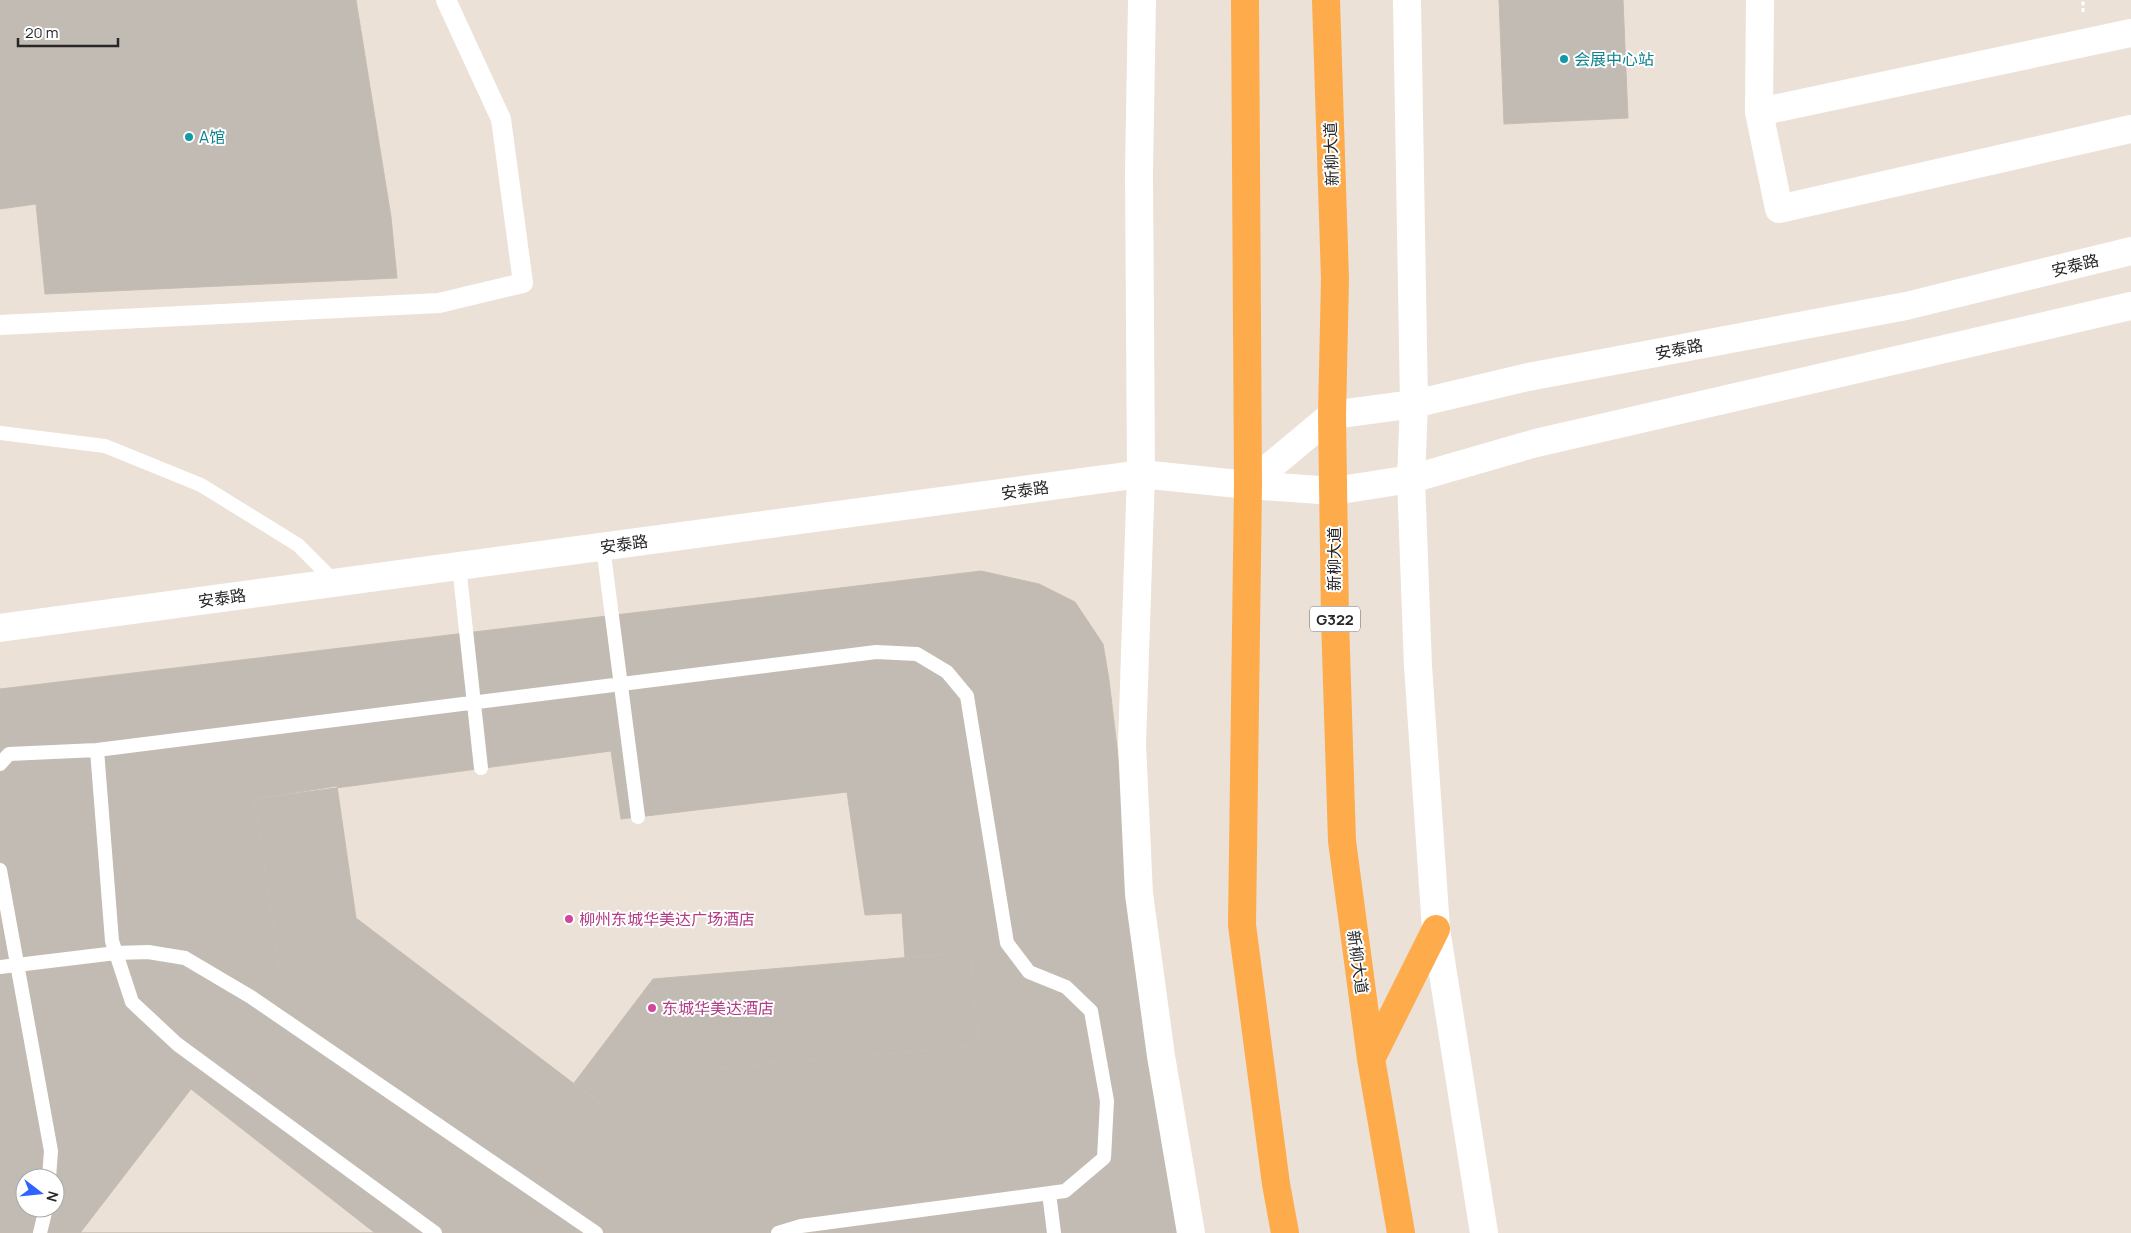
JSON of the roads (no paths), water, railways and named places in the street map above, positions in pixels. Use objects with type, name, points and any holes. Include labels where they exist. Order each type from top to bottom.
[{"type":"highway","points":[[1245,0],[1248,485],[1242,925],[1276,1184],[1285,1233]]},
{"type":"highway","name":"新柳大道","points":[[1326,0],[1335,278],[1332,415],[1335,619],[1342,840],[1371,1059],[1401,1233]]},
{"type":"highway","points":[[1371,1059],[1436,930]]},
{"type":"street","points":[[0,325],[439,303],[523,283],[502,118],[446,0]]},
{"type":"street","points":[[1142,0],[1139,172],[1141,474],[1132,744],[1140,894],[1161,1056],[1191,1233]]},
{"type":"street","points":[[1407,0],[1414,404],[1411,479],[1418,666],[1436,930],[1484,1233]]},
{"type":"street","points":[[1760,0],[1759,112],[1779,209],[2131,129]]},
{"type":"street","points":[[1759,112],[2131,33]]},
{"type":"street","name":"安泰路","points":[[1332,415],[1414,404],[1528,377],[1906,306],[2131,251]]},
{"type":"street","name":"安泰路","points":[[0,628],[1141,474],[1248,485],[1334,491],[1411,479],[1536,443],[2131,306]]},
{"type":"street","points":[[1248,485],[1332,415]]},
{"type":"lane","points":[[0,433],[105,446],[201,485],[298,545],[336,583]]},
{"type":"lane","points":[[603,547],[638,817]]},
{"type":"lane","points":[[459,566],[481,768]]},
{"type":"lane","points":[[0,764],[9,754],[97,750],[876,652],[917,654],[947,672],[967,696],[1007,943],[1029,972],[1066,987],[1091,1011],[1107,1101],[1104,1158],[1065,1191],[801,1226],[778,1233]]},
{"type":"lane","points":[[97,750],[112,941],[132,1002],[177,1044],[435,1233]]},
{"type":"lane","points":[[0,870],[51,1151],[50,1168]]},
{"type":"lane","points":[[0,966],[116,953],[148,952],[186,958],[251,996],[596,1233]]},
{"type":"lane","points":[[1049,1193],[1054,1233]]},
{"type":"lane","points":[[40,1233],[44,1218]]},
{"type":"place","name":"会展中心站","points":[[1564,59]]},
{"type":"place","name":"A馆","points":[[189,137]]},
{"type":"place","name":"柳州东城华美达广场酒店","points":[[569,919]]},
{"type":"place","name":"东城华美达酒店","points":[[652,1008]]}]
